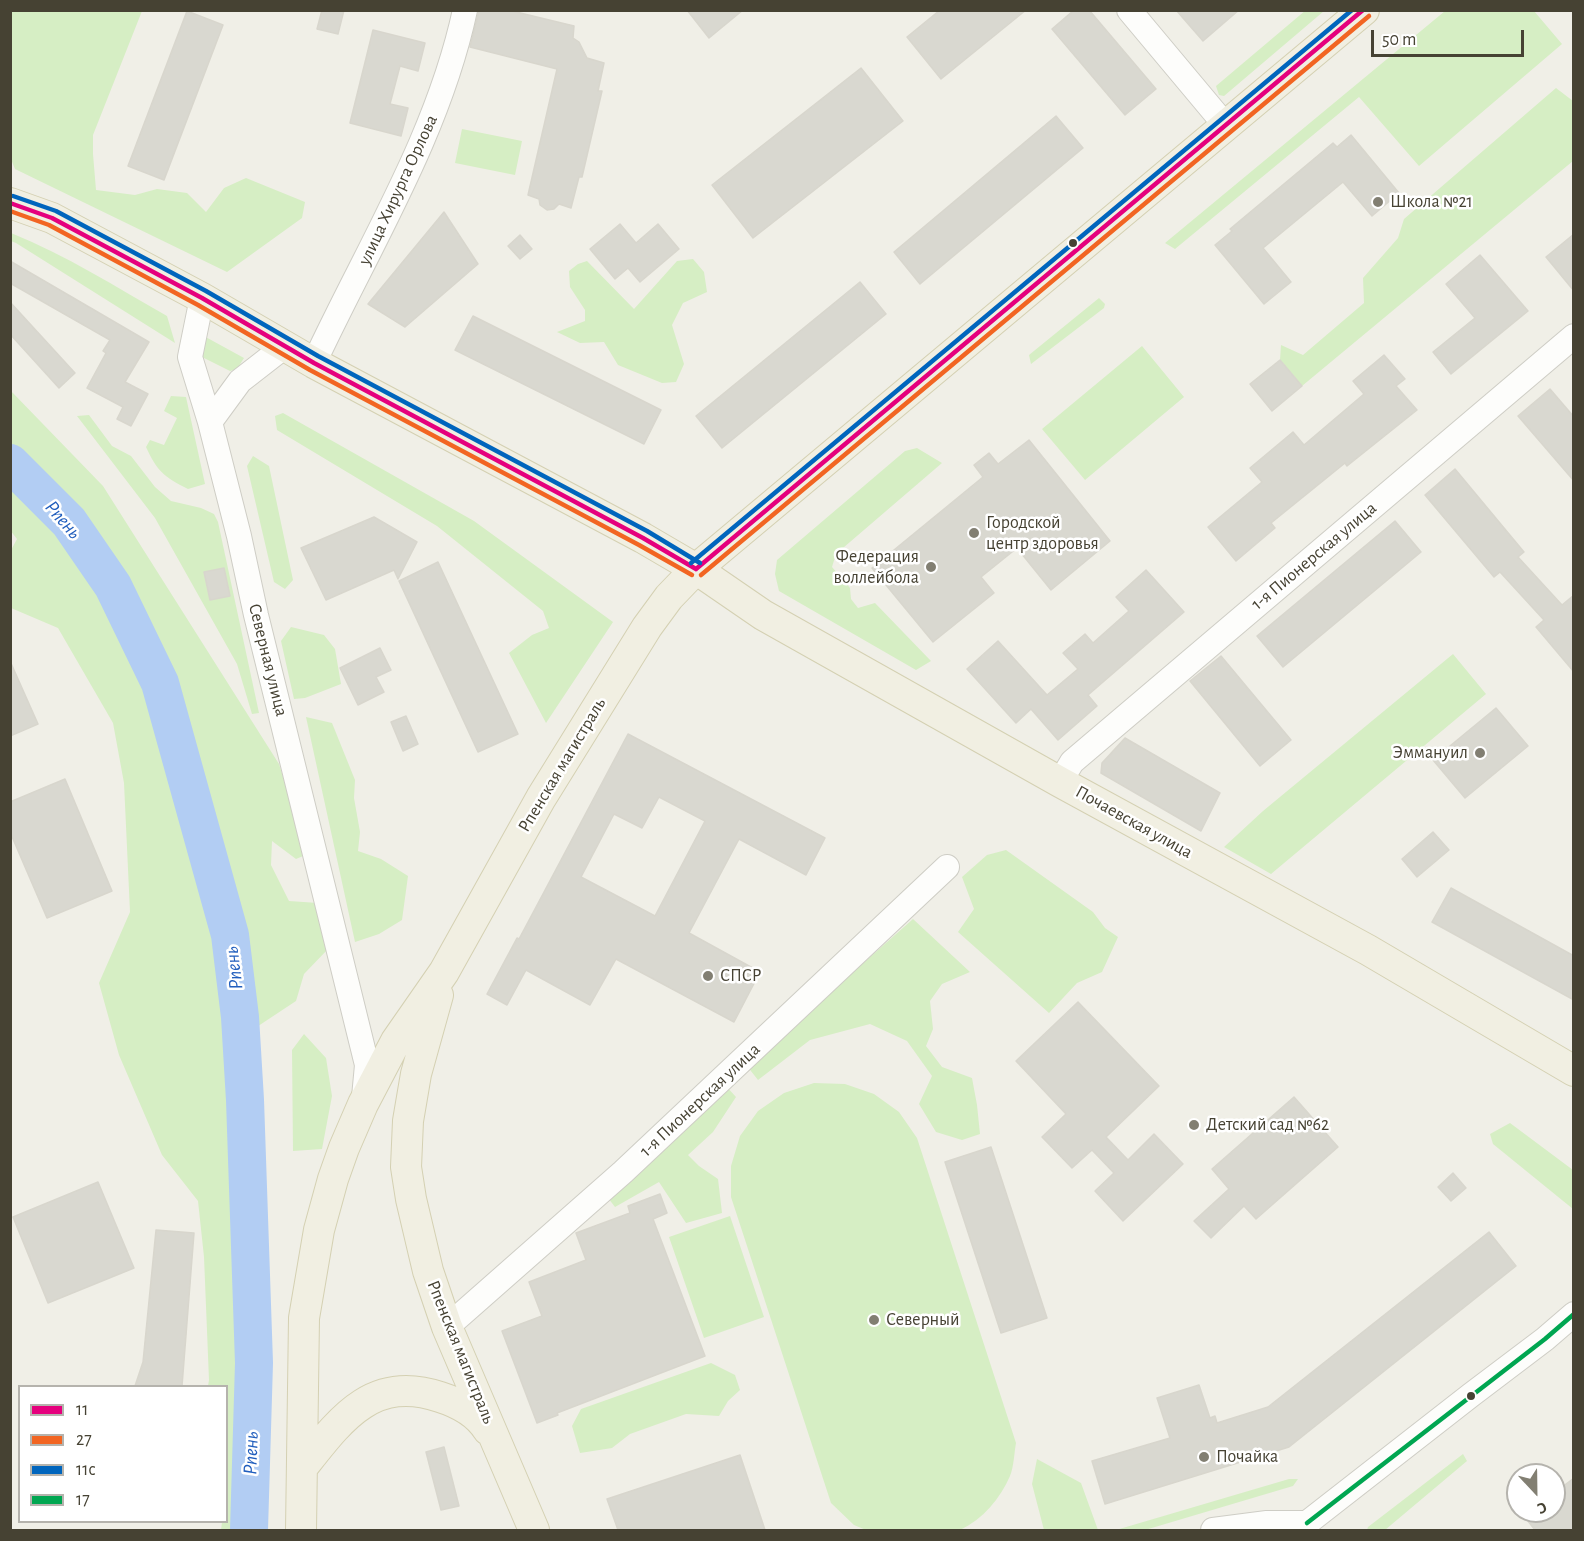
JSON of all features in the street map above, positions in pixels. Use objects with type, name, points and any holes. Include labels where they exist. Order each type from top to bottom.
[{"type":"main road","name":"Рпенская магистраль","points":[[301,1530],[304,1318],[319,1230],[333,1179],[363,1104],[396,1041],[444,972],[541,798],[647,627],[669,597],[696,569],[1364,10]]},
{"type":"main road","name":"Почаевская улица","points":[[10,203],[52,218],[202,298],[314,363],[642,538],[696,569],[763,615],[1060,782],[1368,950],[1574,1071]]},
{"type":"main road","name":"Рпенская магистраль","points":[[444,972],[416,1074],[408,1122],[406,1167],[411,1199],[428,1271],[447,1327],[534,1530]]},
{"type":"main road","name":"Рпенская магистраль","points":[[302,1468],[333,1428],[361,1404],[385,1392],[411,1390],[460,1403],[482,1420],[501,1450]]},
{"type":"street","name":"улица Хирурга Орлова","points":[[314,363],[385,222],[439,100],[465,10]]},
{"type":"street","points":[[1129,10],[1226,126]]},
{"type":"street","name":"Северная улица","points":[[202,298],[190,357],[210,422],[239,536],[256,615],[368,1065],[363,1104]]},
{"type":"street","name":"1-я Пионерская улица","points":[[1060,782],[1072,762],[1080,755],[1574,336]]},
{"type":"street","points":[[210,422],[240,381],[285,346]]},
{"type":"street","name":"1-я Пионерская улица","points":[[447,1327],[623,1172],[947,867]]},
{"type":"street","points":[[357,1022],[396,1041]]},
{"type":"street","points":[[1213,1530],[1267,1523],[1308,1527],[1574,1314]]},
{"type":"green space","points":[[1306,10],[1324,11],[1224,96],[1219,95],[1216,86]]},
{"type":"green space","points":[[10,11],[142,11],[93,135],[96,190],[135,195],[157,189],[187,193],[206,212],[224,188],[246,178],[305,202],[302,218],[227,272],[15,169],[10,157]]},
{"type":"green space","points":[[1445,11],[1534,11],[1562,44],[1419,166],[1359,97],[1175,249],[1165,243]]},
{"type":"green space","points":[[1556,88],[1573,101],[1573,161],[1302,386],[1280,360],[1281,345],[1303,355],[1364,303],[1363,278],[1398,238],[1404,219]]},
{"type":"green space","points":[[462,129],[522,141],[515,175],[455,163]]},
{"type":"green space","points":[[11,233],[71,261],[167,316],[175,343],[11,241]]},
{"type":"green space","points":[[693,259],[704,272],[707,292],[683,303],[672,325],[684,364],[676,382],[662,383],[618,365],[604,342],[580,343],[557,332],[585,321],[585,310],[570,287],[569,271],[578,264],[587,261],[634,309],[677,261]]},
{"type":"green space","points":[[1099,298],[1105,304],[1104,308],[1031,364],[1029,355]]},
{"type":"green space","points":[[202,335],[244,358],[237,369],[230,371],[202,357]]},
{"type":"green space","points":[[1142,346],[1184,397],[1085,480],[1042,429]]},
{"type":"green space","points":[[11,391],[103,486],[279,764],[308,854],[296,859],[272,841],[271,865],[289,901],[318,903],[329,948],[304,974],[296,1001],[231,1044],[240,1129],[239,1234],[245,1380],[239,1530],[221,1530],[222,1523],[228,1523],[228,1385],[208,1385],[204,1257],[198,1201],[162,1155],[119,1055],[99,983],[130,912],[124,783],[113,723],[58,628],[11,608],[10,552],[17,539],[10,530]]},
{"type":"green space","points":[[171,396],[186,397],[205,484],[188,489],[162,472],[146,447],[150,440],[164,445],[177,418],[164,411]]},
{"type":"green space","points":[[283,413],[474,521],[613,622],[546,723],[509,653],[532,635],[549,628],[543,611],[437,526],[277,430],[275,416]]},
{"type":"green space","points":[[89,415],[112,446],[131,456],[155,487],[171,501],[201,508],[214,514],[218,522],[259,713],[252,714],[237,664],[155,518],[77,416]]},
{"type":"green space","points":[[917,448],[942,463],[836,554],[832,567],[850,588],[851,599],[858,608],[875,603],[931,661],[916,670],[779,591],[775,574],[777,560],[905,451]]},
{"type":"green space","points":[[253,456],[269,466],[293,580],[285,589],[274,582],[247,466]]},
{"type":"green space","points":[[291,627],[324,635],[335,649],[341,684],[305,698],[294,699],[281,641]]},
{"type":"green space","points":[[1453,654],[1486,694],[1271,874],[1224,847],[1263,811]]},
{"type":"green space","points":[[306,717],[332,723],[355,780],[354,798],[360,832],[358,851],[381,859],[408,876],[402,920],[379,934],[355,942]]},
{"type":"green space","points":[[1006,850],[1093,912],[1105,928],[1118,937],[1102,972],[1077,983],[1049,1013],[958,932],[974,909],[962,877],[987,855]]},
{"type":"green space","points":[[913,919],[970,972],[942,984],[930,1001],[933,1029],[926,1046],[942,1067],[972,1078],[980,1134],[962,1140],[936,1132],[919,1104],[932,1076],[907,1041],[870,1024],[810,1040],[758,1080],[747,1066]]},
{"type":"green space","points":[[304,1034],[326,1058],[332,1096],[322,1149],[293,1151],[292,1050]]},
{"type":"green space","name":"Северный","points":[[814,1083],[845,1084],[874,1094],[899,1112],[917,1138],[1016,1443],[1011,1472],[1001,1493],[990,1508],[960,1530],[866,1530],[854,1525],[831,1503],[731,1197],[731,1166],[740,1136],[758,1111],[784,1093]]},
{"type":"green space","points":[[726,1086],[736,1097],[713,1132],[688,1155],[718,1179],[722,1213],[686,1223],[659,1182],[615,1207],[605,1194]]},
{"type":"green space","points":[[1510,1123],[1573,1170],[1573,1209],[1493,1144],[1490,1134]]},
{"type":"green space","points":[[730,1216],[764,1317],[704,1338],[669,1237]]},
{"type":"green space","points":[[711,1363],[735,1375],[740,1390],[728,1401],[719,1416],[686,1414],[630,1434],[612,1448],[580,1453],[572,1426],[581,1409]]},
{"type":"green space","points":[[1463,1454],[1467,1461],[1385,1530],[1367,1530],[1368,1527]]},
{"type":"green space","points":[[1037,1459],[1081,1483],[1098,1530],[1044,1530],[1032,1484]]},
{"type":"green space","points":[[1289,1479],[1298,1479],[1293,1486],[1145,1530],[1116,1530]]},
{"type":"building","points":[[322,10],[344,10],[338,34],[317,29]]},
{"type":"building","points":[[479,10],[508,10],[574,26],[573,38],[579,42],[587,58],[604,63],[598,91],[602,91],[582,177],[579,177],[571,208],[559,204],[554,209],[547,210],[540,205],[539,199],[528,195],[557,69],[470,47]]},
{"type":"building","points":[[687,10],[743,10],[709,38]]},
{"type":"building","points":[[940,10],[1026,10],[941,79],[907,37]]},
{"type":"building","points":[[1074,10],[1089,10],[1156,89],[1125,115],[1052,29]]},
{"type":"building","points":[[1176,10],[1239,10],[1203,41]]},
{"type":"building","points":[[187,11],[223,25],[164,180],[128,166]]},
{"type":"building","points":[[373,30],[425,43],[418,71],[400,66],[390,104],[408,108],[401,136],[350,123]]},
{"type":"building","points":[[861,68],[903,121],[753,238],[712,185]]},
{"type":"building","points":[[1056,116],[1083,148],[920,284],[894,252]]},
{"type":"building","points":[[1351,135],[1399,193],[1372,216],[1343,182],[1263,248],[1291,282],[1264,304],[1215,245],[1232,231],[1230,229],[1333,143],[1337,147]]},
{"type":"building","points":[[444,212],[478,264],[405,327],[368,304]]},
{"type":"building","points":[[620,224],[636,243],[658,224],[679,249],[640,282],[628,268],[615,279],[590,249]]},
{"type":"building","points":[[1574,234],[1574,291],[1546,257]]},
{"type":"building","points":[[520,235],[532,249],[520,259],[508,246]]},
{"type":"building","points":[[1480,255],[1528,311],[1451,374],[1433,352],[1475,318],[1446,284]]},
{"type":"building","points":[[10,261],[149,342],[125,382],[148,394],[131,426],[117,419],[123,407],[87,388],[106,353],[103,351],[110,340],[10,283]]},
{"type":"building","points":[[860,282],[886,314],[722,448],[696,416]]},
{"type":"building","points":[[10,302],[75,373],[59,388],[10,334]]},
{"type":"building","points":[[473,316],[661,410],[644,444],[455,350]]},
{"type":"building","points":[[1384,355],[1405,379],[1396,386],[1417,410],[1347,466],[1345,463],[1271,523],[1275,528],[1236,561],[1208,527],[1262,482],[1250,468],[1293,432],[1304,445],[1364,394],[1353,381]]},
{"type":"building","points":[[1280,360],[1302,386],[1272,411],[1250,384]]},
{"type":"building","points":[[1550,389],[1574,417],[1574,481],[1518,416]]},
{"type":"building","name":"Городской центр здоровья","points":[[1029,440],[1110,541],[1051,590],[1017,548],[981,577],[994,593],[933,642],[872,568],[983,477],[974,465],[989,453],[998,464]]},
{"type":"building","points":[[1455,469],[1524,552],[1518,557],[1562,605],[1574,595],[1574,672],[1536,627],[1544,620],[1500,572],[1494,577],[1425,495]]},
{"type":"building","points":[[374,517],[417,542],[398,579],[394,570],[326,600],[301,548]]},
{"type":"building","points":[[1395,521],[1421,552],[1283,667],[1257,636]]},
{"type":"building","points":[[438,562],[518,734],[478,752],[399,581]]},
{"type":"building","points":[[224,568],[230,596],[210,600],[204,572]]},
{"type":"building","points":[[1146,570],[1184,612],[1088,695],[1097,706],[1058,740],[1031,709],[1016,723],[967,669],[998,641],[1047,695],[1078,669],[1063,653],[1085,634],[1093,643],[1129,611],[1116,597]]},
{"type":"building","points":[[380,648],[391,670],[376,677],[384,692],[358,705],[340,668]]},
{"type":"building","points":[[1221,656],[1291,740],[1260,766],[1190,681]]},
{"type":"building","points":[[10,661],[38,724],[10,736]]},
{"type":"building","name":"Эммануил","points":[[1496,708],[1528,746],[1465,798],[1433,760]]},
{"type":"building","points":[[406,716],[418,744],[403,751],[391,722]]},
{"type":"building","points":[[628,734],[825,838],[806,875],[739,839],[689,933],[760,972],[734,1022],[616,959],[590,1005],[526,970],[507,1005],[487,994],[517,938],[519,939]],"holes":[[[659,797],[705,821],[655,916],[581,877],[614,814],[642,828]]]},
{"type":"building","points":[[1125,738],[1220,793],[1201,831],[1101,773],[1102,763]]},
{"type":"building","points":[[65,779],[112,891],[47,918],[10,832],[10,802]]},
{"type":"building","points":[[1433,832],[1449,850],[1417,877],[1402,859]]},
{"type":"building","points":[[1451,888],[1574,956],[1574,1000],[1432,922]]},
{"type":"building","points":[[1078,1002],[1159,1086],[1106,1137],[1128,1160],[1154,1134],[1183,1164],[1123,1221],[1095,1191],[1114,1173],[1092,1150],[1072,1168],[1042,1137],[1066,1114],[1016,1061]]},
{"type":"building","points":[[1294,1097],[1338,1147],[1256,1219],[1244,1206],[1211,1238],[1194,1221],[1229,1189],[1212,1169]]},
{"type":"building","points":[[991,1147],[1047,1318],[1001,1333],[945,1162]]},
{"type":"building","points":[[1453,1173],[1466,1188],[1451,1201],[1438,1187]]},
{"type":"building","points":[[98,1182],[134,1268],[48,1303],[13,1217]]},
{"type":"building","points":[[660,1194],[667,1213],[653,1219],[705,1356],[557,1413],[558,1415],[537,1423],[502,1331],[542,1316],[529,1282],[586,1260],[576,1233],[630,1213],[628,1206]]},
{"type":"building","points":[[156,1230],[194,1233],[182,1385],[135,1385],[143,1362]]},
{"type":"building","points":[[1489,1232],[1516,1266],[1289,1447],[1105,1504],[1092,1461],[1170,1438],[1157,1398],[1199,1385],[1210,1418],[1215,1416],[1217,1423],[1268,1407]]},
{"type":"building","points":[[444,1447],[459,1506],[441,1510],[426,1452]]},
{"type":"building","points":[[740,1455],[765,1530],[618,1530],[607,1499]]},
{"type":"building","points":[[1574,1478],[1574,1530],[1535,1530],[1529,1523],[1566,1523],[1566,1484]]},
{"type":"waterway","name":"Рпень","points":[[10,463],[69,522],[113,586],[160,683],[230,935],[240,1017],[245,1100],[254,1363],[249,1530]]},
{"type":"transit line","name":"11с","points":[[691,563],[1352,10]]},
{"type":"transit line","name":"11","points":[[696,569],[1363,10]]},
{"type":"transit line","name":"27","points":[[701,575],[1369,16]]},
{"type":"transit line","name":"11с","points":[[13,196],[56,211],[206,291],[318,356],[647,531],[700,563]]},
{"type":"transit line","name":"11","points":[[10,203],[52,218],[202,298],[314,363],[643,538],[696,569]]},
{"type":"transit line","name":"27","points":[[10,211],[49,225],[198,305],[310,370],[692,575]]},
{"type":"transit line","name":"17","points":[[1307,1523],[1545,1339],[1574,1314]]},
{"type":"place","name":"Школа №21","points":[[1378,202]]},
{"type":"place","name":"Городской центр здоровья","points":[[974,533]]},
{"type":"place","name":"Федерация воллейбола","points":[[931,567]]},
{"type":"place","name":"Эммануил","points":[[1480,753]]},
{"type":"place","name":"СПСР","points":[[708,976]]},
{"type":"place","name":"Детский сад №62","points":[[1194,1125]]},
{"type":"place","name":"Северный","points":[[874,1320]]},
{"type":"place","name":"Почайка","points":[[1204,1457]]}]
